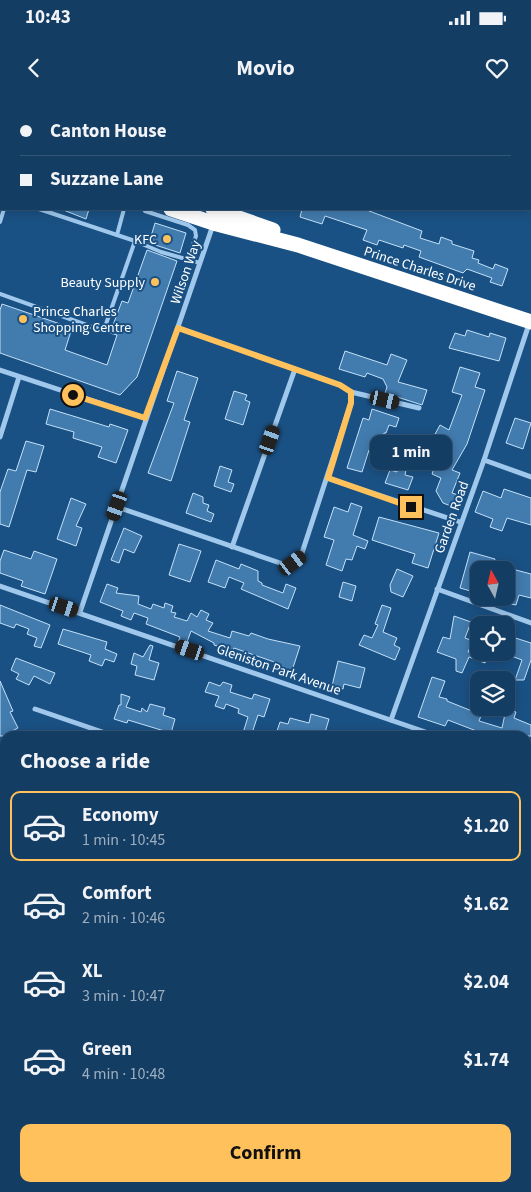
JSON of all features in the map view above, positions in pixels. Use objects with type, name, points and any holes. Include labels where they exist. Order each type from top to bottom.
[{"type":"highway","name":"Prince Charles Drive","points":[[178,210],[213,216],[530,322]]},
{"type":"street","name":"Wilson Way","points":[[80,612],[145,418],[200,263],[213,216]]},
{"type":"street","name":"Garden Road","points":[[391,720],[460,522],[484,460],[530,322]]},
{"type":"street","points":[[178,328],[295,368],[340,385],[351,392],[419,408]]},
{"type":"street","points":[[232,547],[295,368]]},
{"type":"street","points":[[0,370],[145,418]]},
{"type":"street","points":[[0,437],[19,377]]},
{"type":"street","points":[[117,506],[283,564],[293,563],[301,556],[328,478],[351,403],[351,392]]},
{"type":"street","points":[[484,460],[531,477]]},
{"type":"street","points":[[328,478],[460,522]]},
{"type":"street","name":"Gleniston Park Avenue","points":[[0,586],[423,731]]},
{"type":"street","points":[[437,589],[531,622]]},
{"type":"street","points":[[35,709],[99,731]]},
{"type":"lane","points":[[0,222],[4,210]]},
{"type":"lane","points":[[43,210],[117,234],[161,252],[200,263]]},
{"type":"lane","points":[[117,234],[124,210]]},
{"type":"lane","points":[[145,211],[188,225],[195,230],[196,236],[188,259]]},
{"type":"lane","points":[[0,294],[96,328],[103,328],[135,241]]},
{"type":"building","points":[[64,210],[89,210],[86,219]]},
{"type":"building","points":[[302,210],[367,210],[422,231],[420,238],[439,244],[441,237],[452,241],[452,244],[474,251],[472,258],[479,260],[478,263],[493,269],[495,264],[508,269],[502,286],[490,282],[492,278],[467,269],[463,273],[419,257],[421,251],[404,245],[403,248],[379,240],[377,245],[363,240],[367,230],[325,216],[322,224],[300,217]]},
{"type":"building","name":"KFC","points":[[155,223],[186,233],[180,253],[149,243]]},
{"type":"building","name":"Prince Charles Shopping Centre","points":[[147,250],[177,261],[137,377],[120,395],[0,353],[0,310],[2,304],[72,328],[65,350],[107,365],[117,335],[110,333],[122,301],[128,303]]},
{"type":"building","points":[[467,330],[489,337],[490,333],[506,338],[499,361],[449,348],[455,333],[465,336]]},
{"type":"building","points":[[345,351],[387,365],[391,354],[407,360],[398,382],[427,390],[422,405],[385,393],[387,387],[383,379],[367,373],[365,377],[339,369]]},
{"type":"building","points":[[460,367],[480,373],[475,387],[485,390],[467,444],[452,470],[460,473],[452,493],[461,496],[456,508],[443,503],[436,491],[441,478],[432,474],[439,454],[428,447],[440,425],[449,430],[462,395],[452,392]]},
{"type":"building","points":[[177,371],[198,378],[184,420],[190,422],[171,481],[148,473],[174,403],[167,401]]},
{"type":"building","points":[[234,391],[247,395],[245,400],[250,402],[243,425],[225,419]]},
{"type":"building","points":[[50,409],[109,427],[110,424],[128,430],[116,463],[98,457],[102,447],[73,438],[74,432],[46,424]]},
{"type":"building","points":[[372,409],[399,418],[396,427],[389,425],[386,433],[384,433],[379,453],[369,450],[362,472],[347,468],[363,418],[369,420]]},
{"type":"building","points":[[515,418],[531,423],[523,449],[506,443]]},
{"type":"building","points":[[26,441],[44,446],[36,472],[27,470],[9,527],[0,524],[0,492],[8,469],[16,471]]},
{"type":"building","points":[[220,466],[232,470],[228,482],[234,484],[231,492],[214,486]]},
{"type":"building","points":[[398,468],[406,470],[405,475],[413,477],[408,490],[385,483],[390,470],[397,472]]},
{"type":"building","points":[[504,489],[531,498],[531,525],[507,518],[502,531],[490,527],[493,519],[475,512],[483,491],[501,498]]},
{"type":"building","points":[[193,493],[203,497],[203,503],[209,505],[207,511],[214,514],[211,522],[186,513]]},
{"type":"building","points":[[71,498],[86,504],[76,526],[82,528],[76,546],[57,539]]},
{"type":"building","points":[[351,503],[362,507],[353,535],[368,541],[365,549],[357,546],[352,560],[346,559],[342,571],[326,565],[334,540],[324,537],[334,507],[348,512]]},
{"type":"building","points":[[379,517],[439,533],[428,568],[412,563],[415,554],[372,540]]},
{"type":"building","points":[[124,528],[142,536],[134,553],[124,549],[119,563],[111,560]]},
{"type":"building","points":[[179,544],[201,551],[190,582],[169,575]]},
{"type":"building","points":[[4,550],[31,559],[34,551],[57,559],[45,594],[21,586],[23,581],[0,573],[0,561]]},
{"type":"building","points":[[470,552],[495,559],[494,561],[470,561],[470,591],[460,588]]},
{"type":"building","points":[[216,560],[239,569],[241,564],[258,571],[258,581],[262,585],[283,593],[286,584],[296,588],[288,609],[241,589],[244,583],[229,577],[225,588],[208,582]]},
{"type":"building","points":[[397,569],[413,576],[403,597],[391,592],[390,585]]},
{"type":"building","points":[[515,570],[531,574],[531,598],[519,595],[516,605]]},
{"type":"building","points":[[343,582],[356,586],[352,601],[339,597]]},
{"type":"building","points":[[107,584],[118,588],[116,593],[139,596],[138,604],[151,609],[153,604],[164,608],[165,603],[173,606],[171,612],[176,613],[174,617],[187,621],[191,613],[197,617],[201,610],[209,614],[206,620],[213,623],[208,631],[230,638],[232,631],[249,636],[251,633],[300,646],[290,677],[280,675],[280,664],[234,648],[233,651],[214,645],[214,643],[191,631],[186,645],[178,642],[180,637],[146,624],[148,618],[134,613],[131,620],[121,616],[123,611],[100,602]]},
{"type":"building","points":[[0,605],[50,625],[41,648],[34,646],[37,638],[27,634],[29,629],[16,624],[14,628],[0,623]]},
{"type":"building","points":[[382,605],[391,608],[383,632],[397,638],[394,645],[400,648],[395,660],[359,645],[364,635],[372,638],[378,625],[375,624]]},
{"type":"building","points":[[454,616],[470,622],[465,638],[470,640],[468,652],[470,652],[470,657],[462,673],[456,671],[456,659],[437,652],[443,637],[450,639]]},
{"type":"building","points":[[63,629],[107,642],[105,649],[117,654],[114,662],[105,659],[102,666],[89,661],[91,655],[58,644]]},
{"type":"building","points":[[515,638],[531,643],[531,660],[524,680],[515,680],[522,660],[515,657]]},
{"type":"building","points":[[150,645],[153,646],[149,660],[159,663],[154,680],[135,675],[137,666],[131,664],[134,653],[143,657]]},
{"type":"building","points":[[16,658],[55,673],[50,684],[34,676],[29,685],[16,679],[19,674],[11,670]]},
{"type":"building","points":[[338,661],[365,668],[360,688],[344,684],[343,689],[332,686]]},
{"type":"building","points":[[432,677],[445,681],[439,697],[470,710],[470,716],[481,716],[479,721],[502,728],[505,716],[515,716],[514,718],[531,725],[531,731],[476,731],[448,720],[445,726],[418,717]]},
{"type":"building","points":[[0,681],[13,711],[10,712],[18,728],[12,731],[0,731]]},
{"type":"building","points":[[209,682],[220,686],[223,682],[232,685],[230,692],[252,699],[254,694],[270,699],[264,717],[258,715],[253,731],[244,731],[248,717],[238,713],[239,709],[226,704],[224,709],[215,706],[219,696],[205,692]]},
{"type":"building","points":[[121,694],[130,697],[126,707],[141,712],[142,708],[147,712],[150,704],[165,708],[163,715],[175,719],[172,731],[164,731],[128,720],[127,723],[114,719],[119,705],[121,705]]},
{"type":"building","points":[[311,714],[329,719],[325,731],[277,731],[280,722],[288,724],[290,718],[309,723]]},
{"type":"place","name":"KFC","points":[[167,239]]},
{"type":"place","name":"Beauty Supply","points":[[155,282]]},
{"type":"place","name":"Prince Charles Shopping Centre","points":[[23,319]]},
{"type":"route","points":[[73,395],[145,418],[178,328],[295,368],[340,385],[351,392],[351,403],[328,478],[411,507]]}]
